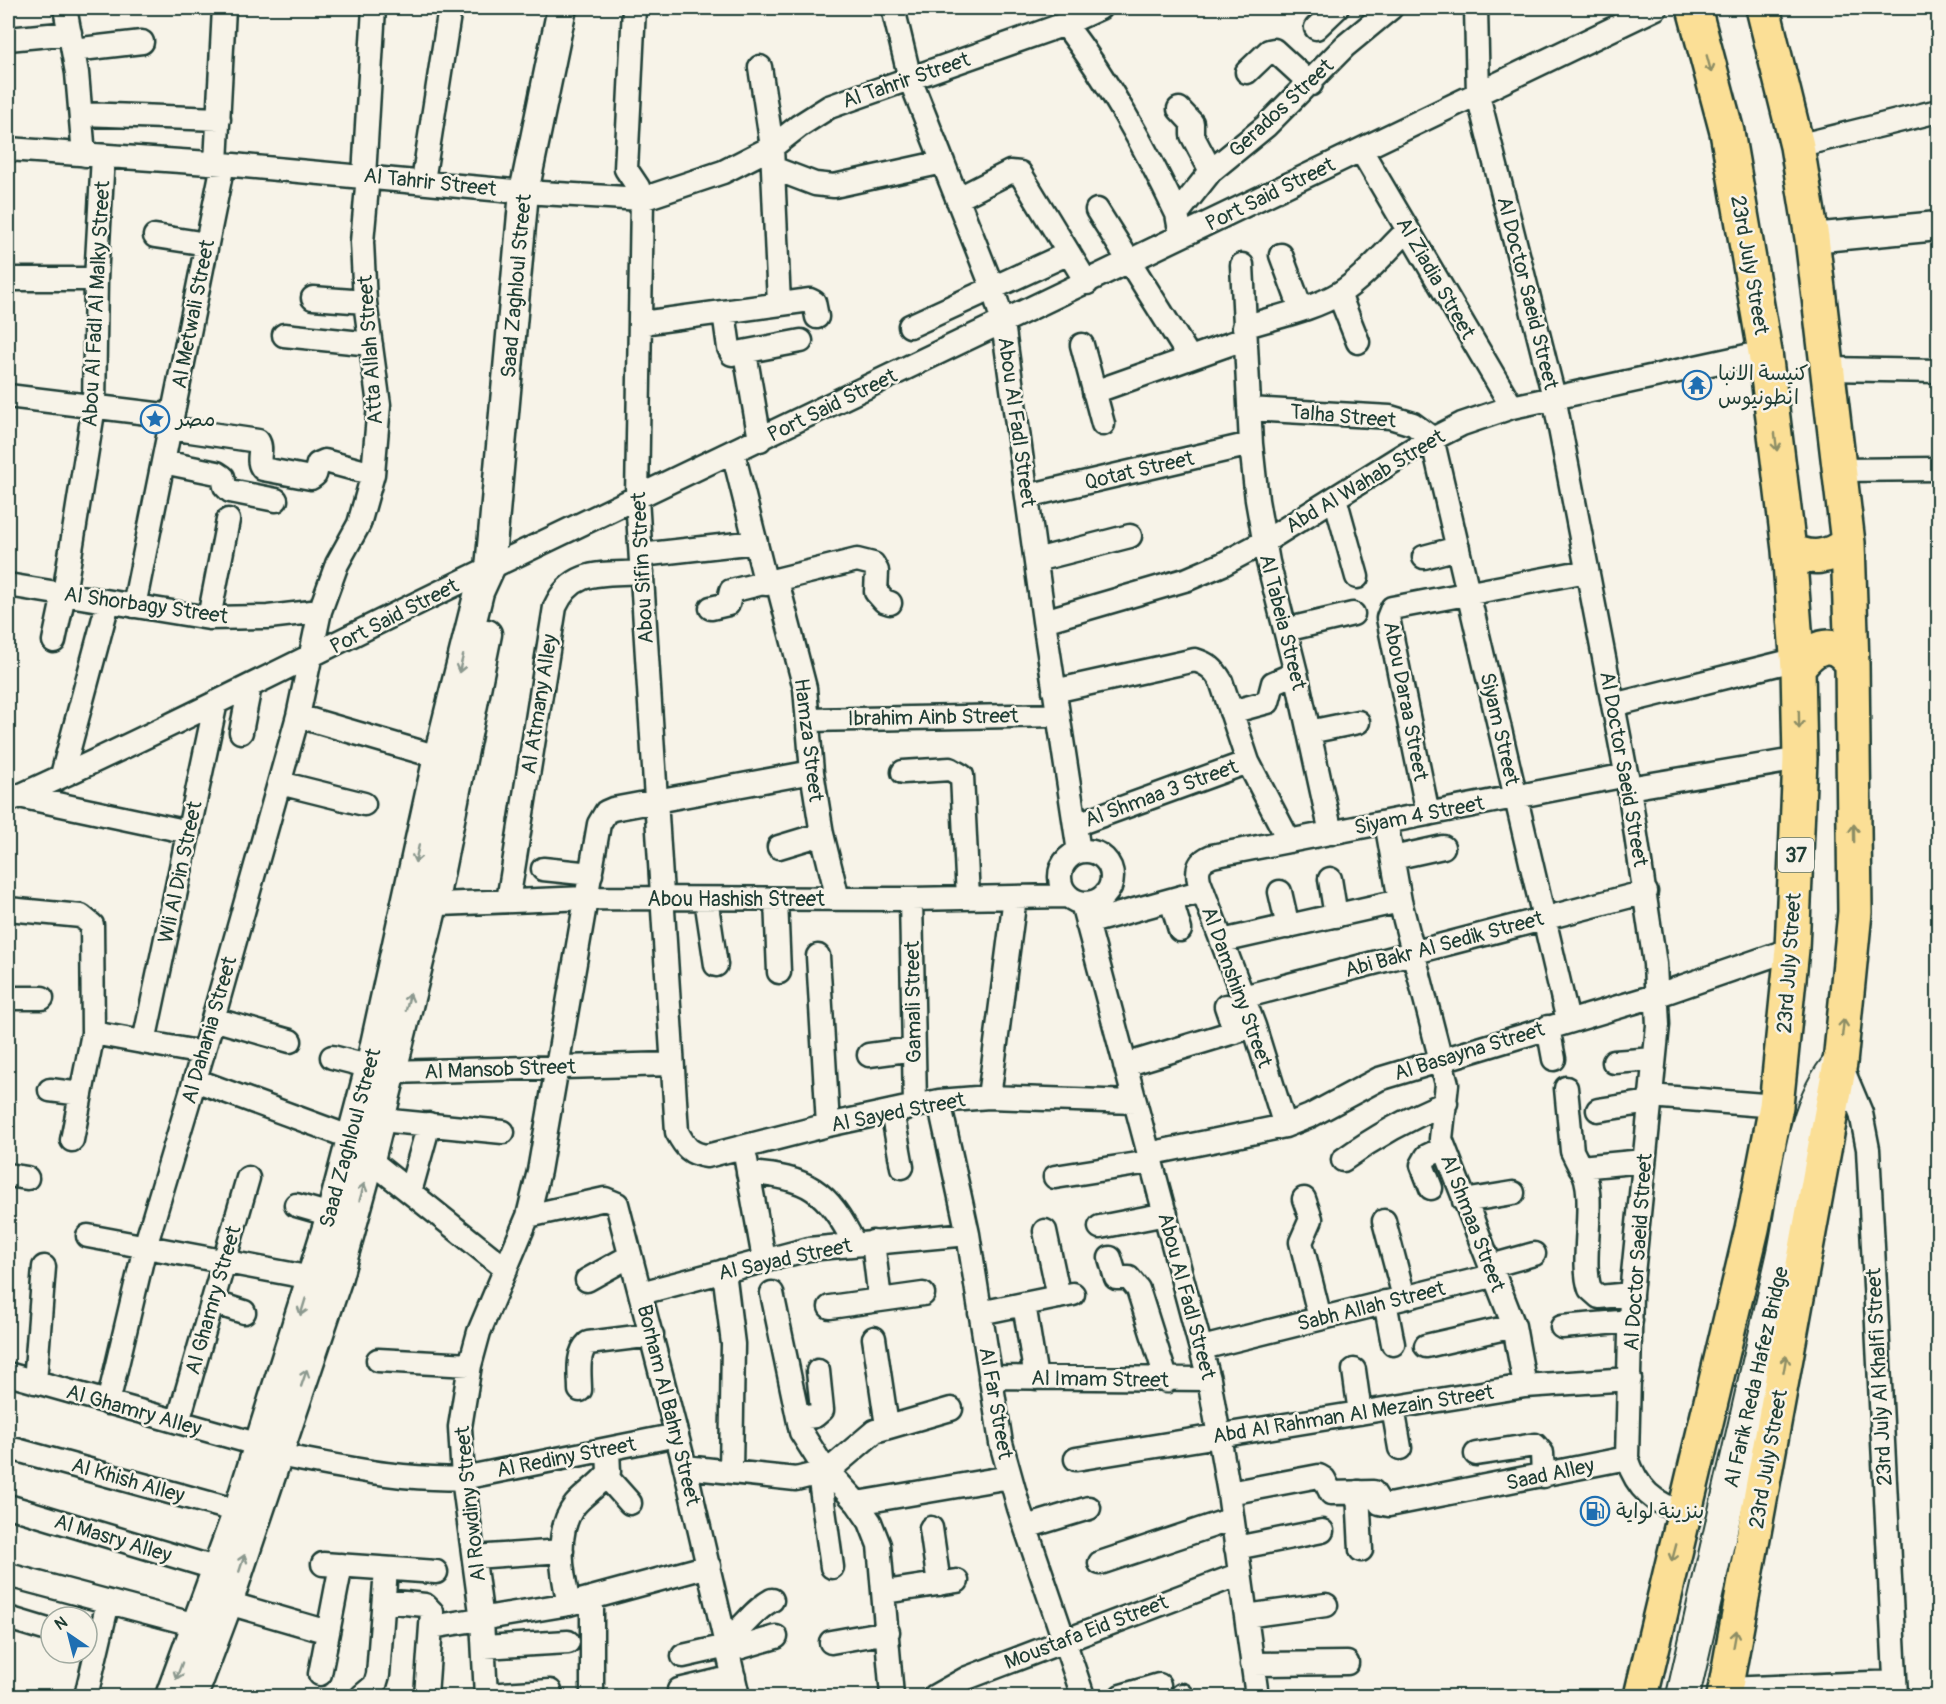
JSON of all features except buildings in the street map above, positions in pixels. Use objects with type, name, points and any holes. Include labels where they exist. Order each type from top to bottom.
[{"type":"main road","name":"23rd July Street","points":[[1641,1696],[1752,1229],[1776,1106],[1792,949],[1800,759],[1798,664],[1789,550],[1765,352],[1727,132],[1694,8]]},
{"type":"main road","name":"23rd July Street","points":[[1725,1693],[1840,1063],[1855,912],[1848,543],[1812,238],[1797,146],[1763,8]]},
{"type":"main road","points":[[1789,550],[1814,558],[1838,551],[1848,543]]},
{"type":"main road","points":[[1798,664],[1818,648],[1832,647],[1844,653],[1852,664]]},
{"type":"main road","name":"Al Farik Reda Hafez Bridge","points":[[1663,1696],[1756,1332],[1790,1226],[1811,1114],[1822,1086],[1840,1063]]},
{"type":"main road","name":"Al Farik Reda Hafez Bridge","points":[[1683,1696],[1756,1332],[1774,1200],[1794,1123],[1794,1103],[1790,1083],[1781,1065]]},
{"type":"street","name":"Abou Al Fadl Al Malky Street","points":[[54,641],[64,594],[94,406],[96,279],[94,155],[82,114],[65,8]]},
{"type":"street","name":"Al Metwali Street","points":[[134,606],[207,244],[219,164],[224,8]]},
{"type":"street","name":"Atta Allah Street","points":[[312,657],[320,611],[337,564],[359,524],[373,474],[378,405],[365,302],[362,242],[374,8]]},
{"type":"street","points":[[423,181],[450,8]]},
{"type":"street","name":"Saad Zaghloul Street","points":[[420,905],[438,757],[479,592],[490,568],[524,192],[562,8]]},
{"type":"street","name":"Abou Sifin Street","points":[[634,8],[626,169],[638,187],[642,199],[642,323],[637,498],[677,1132]]},
{"type":"street","name":"Abou Al Fadl Street","points":[[892,8],[910,79],[993,289],[1003,323],[1054,691],[1079,852]]},
{"type":"street","name":"Al Tahrir Street","points":[[8,149],[366,176],[524,192],[642,199],[773,158],[799,126],[829,107],[1065,24],[1100,8]]},
{"type":"street","points":[[1316,28],[1337,8]]},
{"type":"street","name":"Gerados Street","points":[[1177,214],[1211,171],[1266,126],[1311,84],[1345,46],[1391,8]]},
{"type":"street","name":"Al Doctor Saeid Street","points":[[1476,8],[1478,95],[1554,397],[1628,782],[1646,892],[1658,994],[1654,1059],[1631,1294],[1627,1458],[1633,1476],[1646,1494],[1663,1506],[1684,1513]]},
{"type":"street","name":"Port Said Street","points":[[13,798],[312,657],[490,568],[1088,283],[1656,8]]},
{"type":"street","points":[[1065,24],[1097,66],[1125,111],[1177,214],[1182,236]]},
{"type":"street","points":[[8,39],[142,42]]},
{"type":"street","points":[[1247,72],[1269,51],[1274,50],[1311,84]]},
{"type":"street","points":[[760,67],[773,158],[779,304]]},
{"type":"street","points":[[1179,109],[1192,125],[1192,135],[1211,171]]},
{"type":"street","points":[[1797,146],[1938,111]]},
{"type":"street","points":[[82,114],[219,119]]},
{"type":"street","name":"Al Ziadia Street","points":[[1361,150],[1512,407]]},
{"type":"street","points":[[773,158],[815,184],[834,186],[943,162]]},
{"type":"street","points":[[957,199],[1010,172],[1017,172],[1023,176],[1088,283]]},
{"type":"street","points":[[1097,210],[1190,358]]},
{"type":"street","points":[[1812,238],[1938,226]]},
{"type":"street","points":[[1094,392],[1190,358],[1339,294],[1356,281],[1408,230]]},
{"type":"street","points":[[155,236],[207,244]]},
{"type":"street","points":[[910,326],[1069,253]]},
{"type":"street","points":[[1281,255],[1301,309]]},
{"type":"street","name":"Al Tabeia Street","points":[[1242,265],[1251,444],[1264,542],[1331,833]]},
{"type":"street","points":[[8,279],[96,279]]},
{"type":"street","points":[[1339,294],[1358,342]]},
{"type":"street","points":[[313,298],[365,302]]},
{"type":"street","points":[[642,323],[810,300],[814,302],[817,317]]},
{"type":"street","points":[[724,312],[729,350],[734,354],[801,341]]},
{"type":"street","points":[[284,335],[370,344]]},
{"type":"street","points":[[1082,345],[1103,424]]},
{"type":"street","name":"Abd Al Wahab Street","points":[[1044,621],[1188,579],[1223,564],[1264,542],[1432,438],[1512,407],[1765,352]]},
{"type":"street","points":[[745,353],[760,440]]},
{"type":"street","points":[[1828,369],[1938,371]]},
{"type":"street","points":[[8,396],[94,406],[257,441],[261,445],[259,462],[263,469],[311,478],[315,475],[318,464],[325,461],[373,474]]},
{"type":"street","name":"Talha Street","points":[[1249,409],[1390,417],[1413,424],[1432,438]]},
{"type":"street","name":"Siyam Street","points":[[1432,438],[1544,918],[1558,1024],[1554,1059]]},
{"type":"street","name":"Qotat Street","points":[[1027,496],[1251,444]]},
{"type":"street","name":"Hamza Street","points":[[733,452],[756,542],[772,583],[805,688],[812,772],[822,834],[838,899]]},
{"type":"street","points":[[163,462],[217,473],[223,477],[225,486],[230,491],[276,500]]},
{"type":"street","points":[[1840,470],[1938,469]]},
{"type":"street","points":[[1335,498],[1357,577]]},
{"type":"street","points":[[209,618],[228,520]]},
{"type":"street","points":[[1036,560],[1130,536]]},
{"type":"street","name":"Al Atmany Alley","points":[[508,901],[555,607],[561,593],[572,582],[586,576],[756,542]]},
{"type":"street","points":[[1424,557],[1458,548]]},
{"type":"street","points":[[711,608],[728,604],[731,591],[866,560],[873,564],[877,571],[876,592],[879,597],[890,603]]},
{"type":"street","name":"Saad Zaghloul Street","points":[[193,1696],[228,1603],[312,1278],[352,1138],[380,1069],[496,592],[496,584],[490,568]]},
{"type":"street","name":"Abou Daraa Street","points":[[1428,814],[1389,612],[1397,605],[1587,571]]},
{"type":"street","name":"Al Shorbagy Street","points":[[8,585],[209,618],[268,617],[320,611]]},
{"type":"street","points":[[62,775],[108,603]]},
{"type":"street","points":[[1285,630],[1353,614]]},
{"type":"street","name":"Al Dahania Street","points":[[108,1403],[145,1247],[280,783],[312,657]]},
{"type":"street","points":[[1054,691],[1195,660],[1206,663],[1215,670],[1248,762],[1289,841]]},
{"type":"street","points":[[1613,705],[1798,664]]},
{"type":"street","points":[[1231,712],[1268,702],[1273,682],[1296,673]]},
{"type":"street","points":[[242,732],[249,686]]},
{"type":"street","name":"Wli Al Din Street","points":[[144,1042],[216,702]]},
{"type":"street","name":"Ibrahim Ainb Street","points":[[809,720],[1058,715]]},
{"type":"street","points":[[298,716],[438,757]]},
{"type":"street","points":[[1309,732],[1358,722]]},
{"type":"street","name":"Siyam 4 Street","points":[[1212,856],[1516,796],[1800,759]]},
{"type":"street","name":"Al Shmaa 3 Street","points":[[1075,825],[1248,762]]},
{"type":"street","points":[[903,772],[950,769],[962,776],[968,898]]},
{"type":"street","name":"Al Rowdiny Street","points":[[486,1696],[482,1620],[463,1478],[460,1427],[470,1365],[487,1311],[528,1216],[539,1171],[602,817],[613,809],[812,772]]},
{"type":"street","points":[[280,783],[364,804]]},
{"type":"street","points":[[13,798],[189,832]]},
{"type":"street","name":"Al Shmaa Street","points":[[1386,822],[1400,901],[1447,1084],[1446,1103],[1440,1129],[1444,1149],[1514,1326],[1525,1386]]},
{"type":"street","points":[[780,847],[822,834]]},
{"type":"street","points":[[1393,858],[1443,847]]},
{"type":"street","points":[[1079,852],[1096,853],[1109,864],[1112,880],[1105,896],[1098,901],[1078,907],[1060,882],[1062,867],[1072,855],[1079,852]]},
{"type":"street","name":"Al Damshiny Street","points":[[1212,856],[1202,860],[1197,870],[1222,941],[1235,1002],[1244,1029],[1285,1126]]},
{"type":"street","points":[[543,869],[591,874]]},
{"type":"street","points":[[1330,879],[1336,916]]},
{"type":"street","points":[[1078,907],[1171,900],[1203,891]]},
{"type":"street","points":[[1280,892],[1288,927]]},
{"type":"street","name":"Abi Bakr Al Sedik Street","points":[[1235,1002],[1413,952],[1646,892]]},
{"type":"street","points":[[989,1097],[1016,897]]},
{"type":"street","name":"Abou Hashish Street","points":[[420,905],[587,898],[911,900],[1016,897],[1078,907]]},
{"type":"street","points":[[706,899],[716,965]]},
{"type":"street","points":[[776,900],[779,972]]},
{"type":"street","name":"Gamali Street","points":[[911,900],[915,1105]]},
{"type":"street","points":[[1171,900],[1180,930]]},
{"type":"street","points":[[1222,941],[1400,901]]},
{"type":"street","name":"Abou Al Fadl Street","points":[[1078,907],[1125,1065],[1202,1348],[1229,1493],[1257,1696]]},
{"type":"street","points":[[8,909],[81,916],[89,920],[92,925],[93,1033],[72,1140]]},
{"type":"street","name":"Al Basayna Street","points":[[1055,1177],[1285,1126],[1310,1116],[1379,1079],[1658,994],[1792,949]]},
{"type":"street","points":[[818,956],[828,1125]]},
{"type":"street","points":[[8,998],[42,998]]},
{"type":"street","points":[[213,1019],[290,1041]]},
{"type":"street","points":[[1125,1065],[1244,1029]]},
{"type":"street","points":[[93,1033],[203,1053]]},
{"type":"street","points":[[868,1055],[914,1049]]},
{"type":"street","name":"Al Mansob Street","points":[[332,1057],[380,1069],[671,1064]]},
{"type":"street","points":[[1614,1062],[1654,1059]]},
{"type":"street","name":"23rd July Al Khalfi Street","points":[[1840,1063],[1861,1113],[1868,1149],[1895,1689]]},
{"type":"street","name":"Saad Zaghloul Street","points":[[170,1696],[238,1511],[269,1450],[337,1280],[381,1120],[380,1069]]},
{"type":"street","points":[[195,1080],[352,1138]]},
{"type":"street","points":[[1566,1088],[1572,1151],[1587,1190],[1590,1289],[1599,1297],[1631,1294]]},
{"type":"street","points":[[50,1090],[81,1094]]},
{"type":"street","name":"Al Sayed Street","points":[[677,1132],[684,1145],[694,1154],[707,1156],[828,1125],[939,1101],[989,1097],[1134,1102]]},
{"type":"street","points":[[1598,1110],[1650,1099],[1776,1106]]},
{"type":"street","name":"Al Far Street","points":[[939,1101],[968,1234],[990,1377],[1010,1477],[1083,1696]]},
{"type":"street","points":[[1343,1160],[1384,1132],[1446,1103]]},
{"type":"street","points":[[892,1111],[902,1167]]},
{"type":"street","points":[[381,1120],[503,1132]]},
{"type":"street","points":[[410,1192],[429,1124]]},
{"type":"street","points":[[744,1146],[764,1259]]},
{"type":"street","points":[[1431,1188],[1422,1165],[1427,1156],[1444,1149]]},
{"type":"street","points":[[370,1160],[506,1269]]},
{"type":"street","points":[[1580,1167],[1644,1161]]},
{"type":"street","points":[[748,1173],[783,1175],[814,1188],[839,1212],[863,1243],[880,1300]]},
{"type":"street","name":"Al Ghamry Street","points":[[178,1422],[248,1178]]},
{"type":"street","points":[[1464,1201],[1513,1192]]},
{"type":"street","name":"Borham Al Bahry Street","points":[[528,1216],[609,1199],[617,1204],[685,1467],[736,1687]]},
{"type":"street","points":[[1304,1199],[1311,1219],[1301,1242],[1320,1318]]},
{"type":"street","points":[[296,1205],[331,1215]]},
{"type":"street","points":[[1100,1227],[1166,1214]]},
{"type":"street","points":[[1384,1221],[1394,1300],[1393,1344]]},
{"type":"street","points":[[980,1313],[1066,1296],[1045,1231]]},
{"type":"street","name":"Al Sayad Street","points":[[640,1293],[764,1259],[863,1243],[968,1234]]},
{"type":"street","points":[[88,1236],[312,1278]]},
{"type":"street","name":"Sabh Allah Street","points":[[1202,1348],[1484,1278],[1492,1273],[1498,1264],[1534,1254]]},
{"type":"street","points":[[587,1280],[630,1256]]},
{"type":"street","points":[[1110,1258],[1116,1278],[1132,1280],[1138,1288],[1167,1380]]},
{"type":"street","points":[[35,1382],[44,1267]]},
{"type":"street","points":[[724,1271],[733,1344],[731,1472]]},
{"type":"street","points":[[772,1293],[801,1432],[809,1450],[824,1473],[857,1503],[870,1522],[879,1545],[885,1592],[892,1696]]},
{"type":"street","points":[[830,1307],[922,1294]]},
{"type":"street","points":[[212,1302],[244,1312]]},
{"type":"street","points":[[1024,1304],[1036,1378]]},
{"type":"street","points":[[1562,1327],[1631,1321]]},
{"type":"street","points":[[1426,1346],[1514,1326]]},
{"type":"street","points":[[580,1390],[580,1357],[582,1349],[588,1343],[652,1335]]},
{"type":"street","points":[[874,1338],[887,1426]]},
{"type":"street","points":[[378,1359],[470,1365]]},
{"type":"street","points":[[1354,1370],[1360,1413]]},
{"type":"street","points":[[798,1418],[815,1416],[822,1410],[818,1371]]},
{"type":"street","name":"Al Ghamry Alley","points":[[8,1374],[269,1450]]},
{"type":"street","name":"Al Imam Street","points":[[990,1377],[1209,1379]]},
{"type":"street","name":"Abd Al Rahman Al Mezain Street","points":[[1076,1459],[1525,1386],[1630,1379]]},
{"type":"street","points":[[1393,1408],[1400,1448]]},
{"type":"street","points":[[685,1467],[796,1479],[824,1473],[863,1439],[887,1426],[951,1410]]},
{"type":"street","name":"Al Rediny Street","points":[[269,1450],[413,1478],[463,1478],[677,1435]]},
{"type":"street","points":[[1476,1454],[1535,1445],[1542,1453],[1544,1476]]},
{"type":"street","name":"Al Khish Alley","points":[[17,1450],[238,1511]]},
{"type":"street","points":[[569,1604],[563,1580],[564,1525],[573,1507],[606,1476],[610,1462],[608,1450]]},
{"type":"street","name":"Saad Alley","points":[[1358,1492],[1373,1492],[1380,1503],[1389,1505],[1627,1458]]},
{"type":"street","points":[[824,1473],[832,1567]]},
{"type":"street","points":[[606,1476],[630,1503]]},
{"type":"street","points":[[1229,1493],[1319,1476],[1324,1479],[1331,1493],[1358,1492],[1361,1550]]},
{"type":"street","points":[[857,1503],[1010,1477]]},
{"type":"street","name":"Al Masry Alley","points":[[8,1506],[218,1569]]},
{"type":"street","points":[[1026,1527],[1089,1508]]},
{"type":"street","points":[[1100,1563],[1232,1519]]},
{"type":"street","points":[[885,1592],[948,1582],[931,1528]]},
{"type":"street","points":[[1236,1548],[1322,1531]]},
{"type":"street","points":[[474,1557],[562,1551]]},
{"type":"street","points":[[320,1674],[328,1632],[332,1565],[436,1572]]},
{"type":"street","points":[[432,1627],[569,1604],[709,1566]]},
{"type":"street","points":[[362,1696],[375,1685],[378,1675],[386,1569]]},
{"type":"street","name":"Moustafa Eid Street","points":[[935,1696],[967,1678],[1240,1574]]},
{"type":"street","points":[[8,1575],[196,1625]]},
{"type":"street","points":[[592,1598],[592,1696]]},
{"type":"street","points":[[384,1600],[425,1605],[432,1612],[426,1696]]},
{"type":"street","points":[[727,1645],[762,1605],[772,1600]]},
{"type":"street","points":[[99,1625],[108,1602]]},
{"type":"street","points":[[228,1603],[328,1632]]},
{"type":"street","points":[[1246,1616],[1326,1605]]},
{"type":"street","points":[[8,1618],[39,1627]]},
{"type":"street","points":[[831,1642],[888,1632]]},
{"type":"street","points":[[683,1656],[727,1645],[776,1637]]},
{"type":"street","points":[[484,1647],[568,1642]]},
{"type":"street","points":[[1252,1664],[1347,1663]]},
{"type":"street","points":[[86,1696],[90,1665]]},
{"type":"street","points":[[1121,1696],[1159,1685]]},
{"type":"street","points":[[679,1690],[736,1687]]},
{"type":"street","points":[[1725,1693],[1895,1689]]},
{"type":"street","points":[[486,1696],[550,1691]]},
{"type":"place","name":"كنيسة الانبا انطونيوس","points":[[1697,385]]},
{"type":"place","name":"مصر","points":[[155,419]]},
{"type":"place","name":"بنزينة لواية","points":[[1595,1511]]}]
